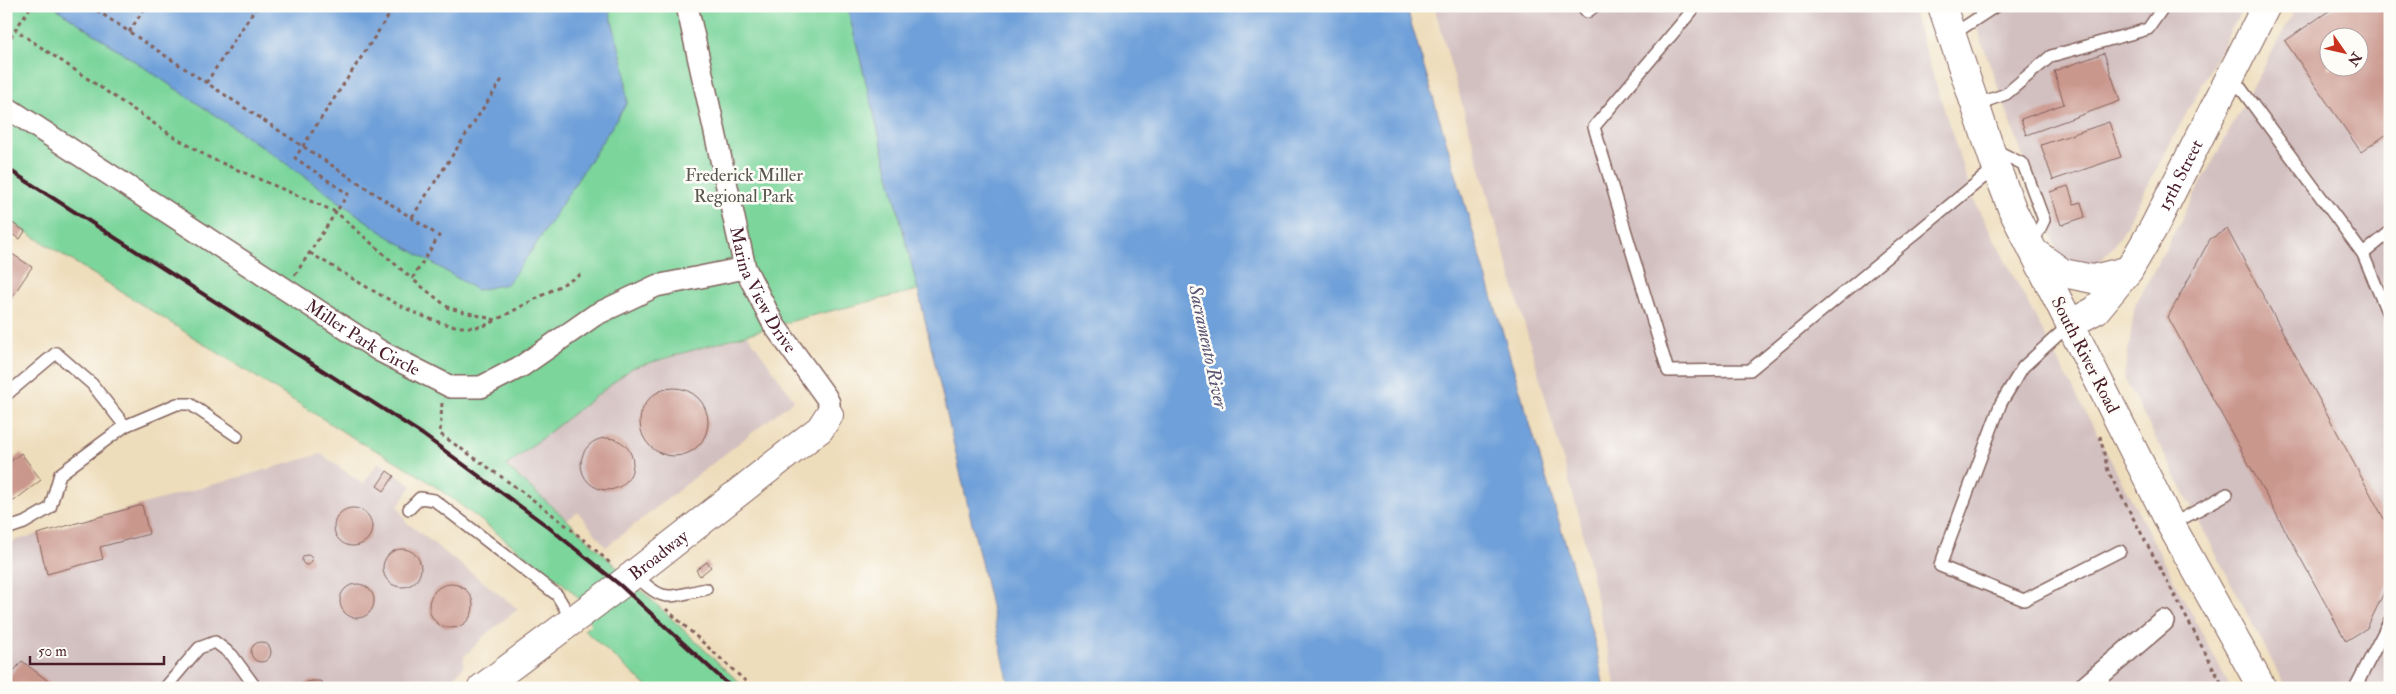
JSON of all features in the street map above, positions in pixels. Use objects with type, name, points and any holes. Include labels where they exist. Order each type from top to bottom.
[{"type":"street","name":"Marina View Drive","points":[[687,6],[745,268],[774,325],[826,397],[829,403],[829,415]]},
{"type":"street","name":"South River Road","points":[[1942,6],[1992,157],[2013,211],[2171,525],[2262,688]]},
{"type":"street","name":"15th Street","points":[[2070,324],[2096,310],[2129,270],[2154,227],[2266,6]]},
{"type":"street","name":"Miller Park Circle","points":[[6,108],[380,351],[451,388],[481,387],[522,366],[595,315],[656,286],[745,268]]},
{"type":"street","points":[[2033,249],[2063,274],[2094,279],[2129,270]]},
{"type":"street","name":"Broadway","points":[[482,688],[631,576],[820,428],[829,415]]},
{"type":"street","points":[[2084,688],[2163,621]]},
{"type":"lane","points":[[1582,6],[1587,12],[1595,6]]},
{"type":"lane","points":[[1696,6],[1594,127],[1668,371],[1750,370],[1992,157]]},
{"type":"lane","points":[[1952,35],[1996,6]]},
{"type":"lane","points":[[1975,105],[2006,94],[2051,56],[2148,29],[2164,6]]},
{"type":"lane","points":[[2230,74],[2363,254],[2390,319]]},
{"type":"lane","points":[[2363,254],[2390,232]]},
{"type":"lane","points":[[2070,324],[2024,368],[2002,403],[1940,566],[2024,600],[2120,551]]},
{"type":"lane","points":[[6,395],[56,353],[92,384],[125,426]]},
{"type":"lane","points":[[6,528],[24,523],[50,508],[60,474],[125,426],[177,404],[190,404],[237,436]]},
{"type":"lane","points":[[2171,525],[2227,494]]},
{"type":"lane","points":[[409,510],[420,498],[434,500],[557,595],[572,620]]},
{"type":"lane","points":[[631,576],[661,596],[672,596],[706,589]]},
{"type":"lane","points":[[2356,688],[2390,620]]},
{"type":"lane","points":[[166,688],[199,648],[215,642],[232,655],[256,688]]},
{"type":"path","points":[[6,44],[31,6]]},
{"type":"path","points":[[90,6],[439,236],[412,279]]},
{"type":"path","points":[[129,32],[146,6]]},
{"type":"path","points":[[206,83],[257,6]]},
{"type":"path","points":[[304,263],[348,194],[295,158],[395,6]]},
{"type":"path","points":[[20,33],[172,135],[210,158],[336,212],[412,279],[449,308],[496,320]]},
{"type":"path","points":[[412,217],[503,78]]},
{"type":"path","points":[[310,254],[434,321],[466,327],[487,326],[582,274]]},
{"type":"path","points":[[442,383],[440,434],[545,508],[631,576]]},
{"type":"path","points":[[2098,428],[2108,471],[2224,688]]},
{"type":"path","points":[[662,606],[753,688]]},
{"type":"shaded area","points":[[1434,6],[1911,6],[1973,199],[2231,688],[1616,688],[1579,516]]},
{"type":"shaded area","points":[[1969,6],[2244,6],[2120,237],[2094,270],[2063,268]]},
{"type":"shaded area","points":[[2297,6],[2390,6],[2390,688],[2286,688],[2124,378],[2135,305]]},
{"type":"shaded area","points":[[748,335],[794,400],[606,547],[578,512],[567,520],[505,466],[632,368]]},
{"type":"shaded area","points":[[321,454],[363,484],[379,462],[412,486],[398,506],[406,522],[518,609],[486,634],[464,657],[463,667],[444,688],[6,688],[6,543]]},
{"type":"green space","name":"Frederick Miller Regional Park","points":[[6,6],[53,6],[277,157],[386,235],[477,290],[507,283],[532,250],[627,103],[625,70],[608,6],[847,6],[918,290],[806,317],[632,368],[506,466],[567,520],[745,688],[649,688],[584,630],[591,625],[583,605],[575,594],[464,507],[424,479],[361,443],[6,219]]},
{"type":"water","points":[[53,6],[608,6],[625,70],[627,103],[532,250],[507,284],[477,290],[386,235],[277,157]]},
{"type":"water","name":"Sacramento River","points":[[847,6],[1406,6],[1595,643],[1604,688],[1010,688],[918,290]]},
{"type":"building","points":[[2336,6],[2390,6],[2390,132],[2361,152],[2285,41]]},
{"type":"building","points":[[2104,53],[2120,101],[2026,135],[2021,119],[2064,104],[2054,71]]},
{"type":"building","points":[[2109,122],[2121,157],[2053,180],[2041,145]]},
{"type":"building","points":[[2068,186],[2074,204],[2081,202],[2085,217],[2061,225],[2050,192]]},
{"type":"building","points":[[6,219],[25,231],[20,239],[6,231]]},
{"type":"building","points":[[2227,229],[2390,530],[2390,580],[2367,628],[2346,641],[2168,317],[2210,239]]},
{"type":"building","points":[[6,250],[32,267],[6,306]]},
{"type":"building","points":[[674,388],[687,391],[698,398],[705,409],[708,422],[705,435],[698,446],[687,453],[674,456],[661,453],[650,446],[643,435],[640,422],[643,409],[650,398],[661,391]]},
{"type":"building","points":[[607,438],[617,440],[625,446],[631,454],[633,464],[631,474],[625,482],[617,488],[607,490],[597,488],[589,482],[583,474],[581,464],[583,454],[589,446],[597,440]]},
{"type":"building","points":[[21,453],[41,480],[6,507],[6,465]]},
{"type":"building","points":[[387,471],[394,476],[384,491],[377,486]]},
{"type":"building","points":[[142,505],[149,534],[100,547],[103,559],[47,574],[37,534]]},
{"type":"building","points":[[353,508],[367,513],[372,527],[367,541],[353,546],[339,541],[334,527],[339,513]]},
{"type":"building","points":[[402,549],[416,554],[421,568],[416,582],[402,587],[388,582],[383,568],[388,554]]},
{"type":"building","points":[[307,555],[312,560],[307,565],[302,560]]},
{"type":"building","points":[[707,562],[711,567],[700,576],[696,570]]},
{"type":"building","points":[[357,584],[364,585],[369,589],[373,594],[373,608],[369,613],[364,617],[357,618],[350,617],[345,613],[341,608],[340,601],[341,594],[345,589],[350,585]]},
{"type":"building","points":[[451,584],[463,588],[469,594],[473,606],[469,618],[463,624],[451,628],[439,624],[433,618],[429,606],[433,594],[439,588]]},
{"type":"building","points":[[261,642],[268,645],[271,652],[268,659],[261,662],[254,659],[251,652],[254,645]]},
{"type":"building","points":[[22,661],[57,688],[10,688],[6,685],[6,681]]},
{"type":"building","points":[[320,681],[329,688],[300,688],[307,682]]},
{"type":"railway","points":[[6,168],[422,434],[547,526],[620,585],[732,688]]}]
